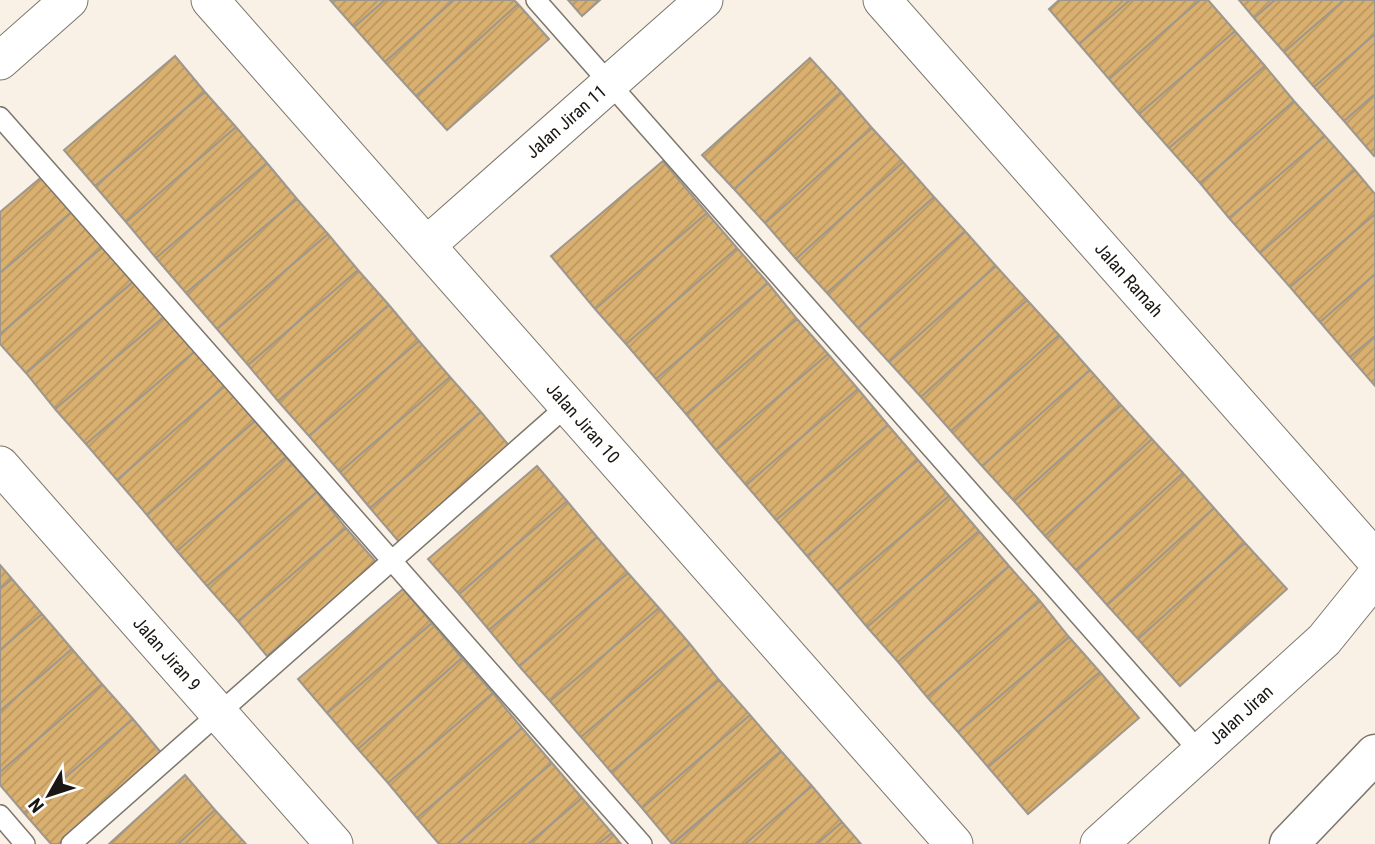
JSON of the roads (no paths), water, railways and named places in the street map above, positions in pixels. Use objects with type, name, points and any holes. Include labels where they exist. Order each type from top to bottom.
[{"type":"main road","points":[[1289,844],[1375,754]]},
{"type":"street","points":[[0,61],[69,0]]},
{"type":"street","name":"Jalan Jiran 10","points":[[210,0],[954,844]]},
{"type":"street","name":"Jalan Jiran 11","points":[[426,245],[704,0]]},
{"type":"street","name":"Jalan Ramah","points":[[882,0],[1375,559]]},
{"type":"street","name":"Jalan Jiran 9","points":[[0,465],[334,844]]},
{"type":"street","name":"Jalan Jiran","points":[[1099,844],[1324,640],[1375,577]]},
{"type":"lane","points":[[536,0],[1199,751]]},
{"type":"lane","points":[[0,117],[642,844]]},
{"type":"lane","points":[[71,844],[568,405]]},
{"type":"lane","points":[[0,815],[25,844]]}]
